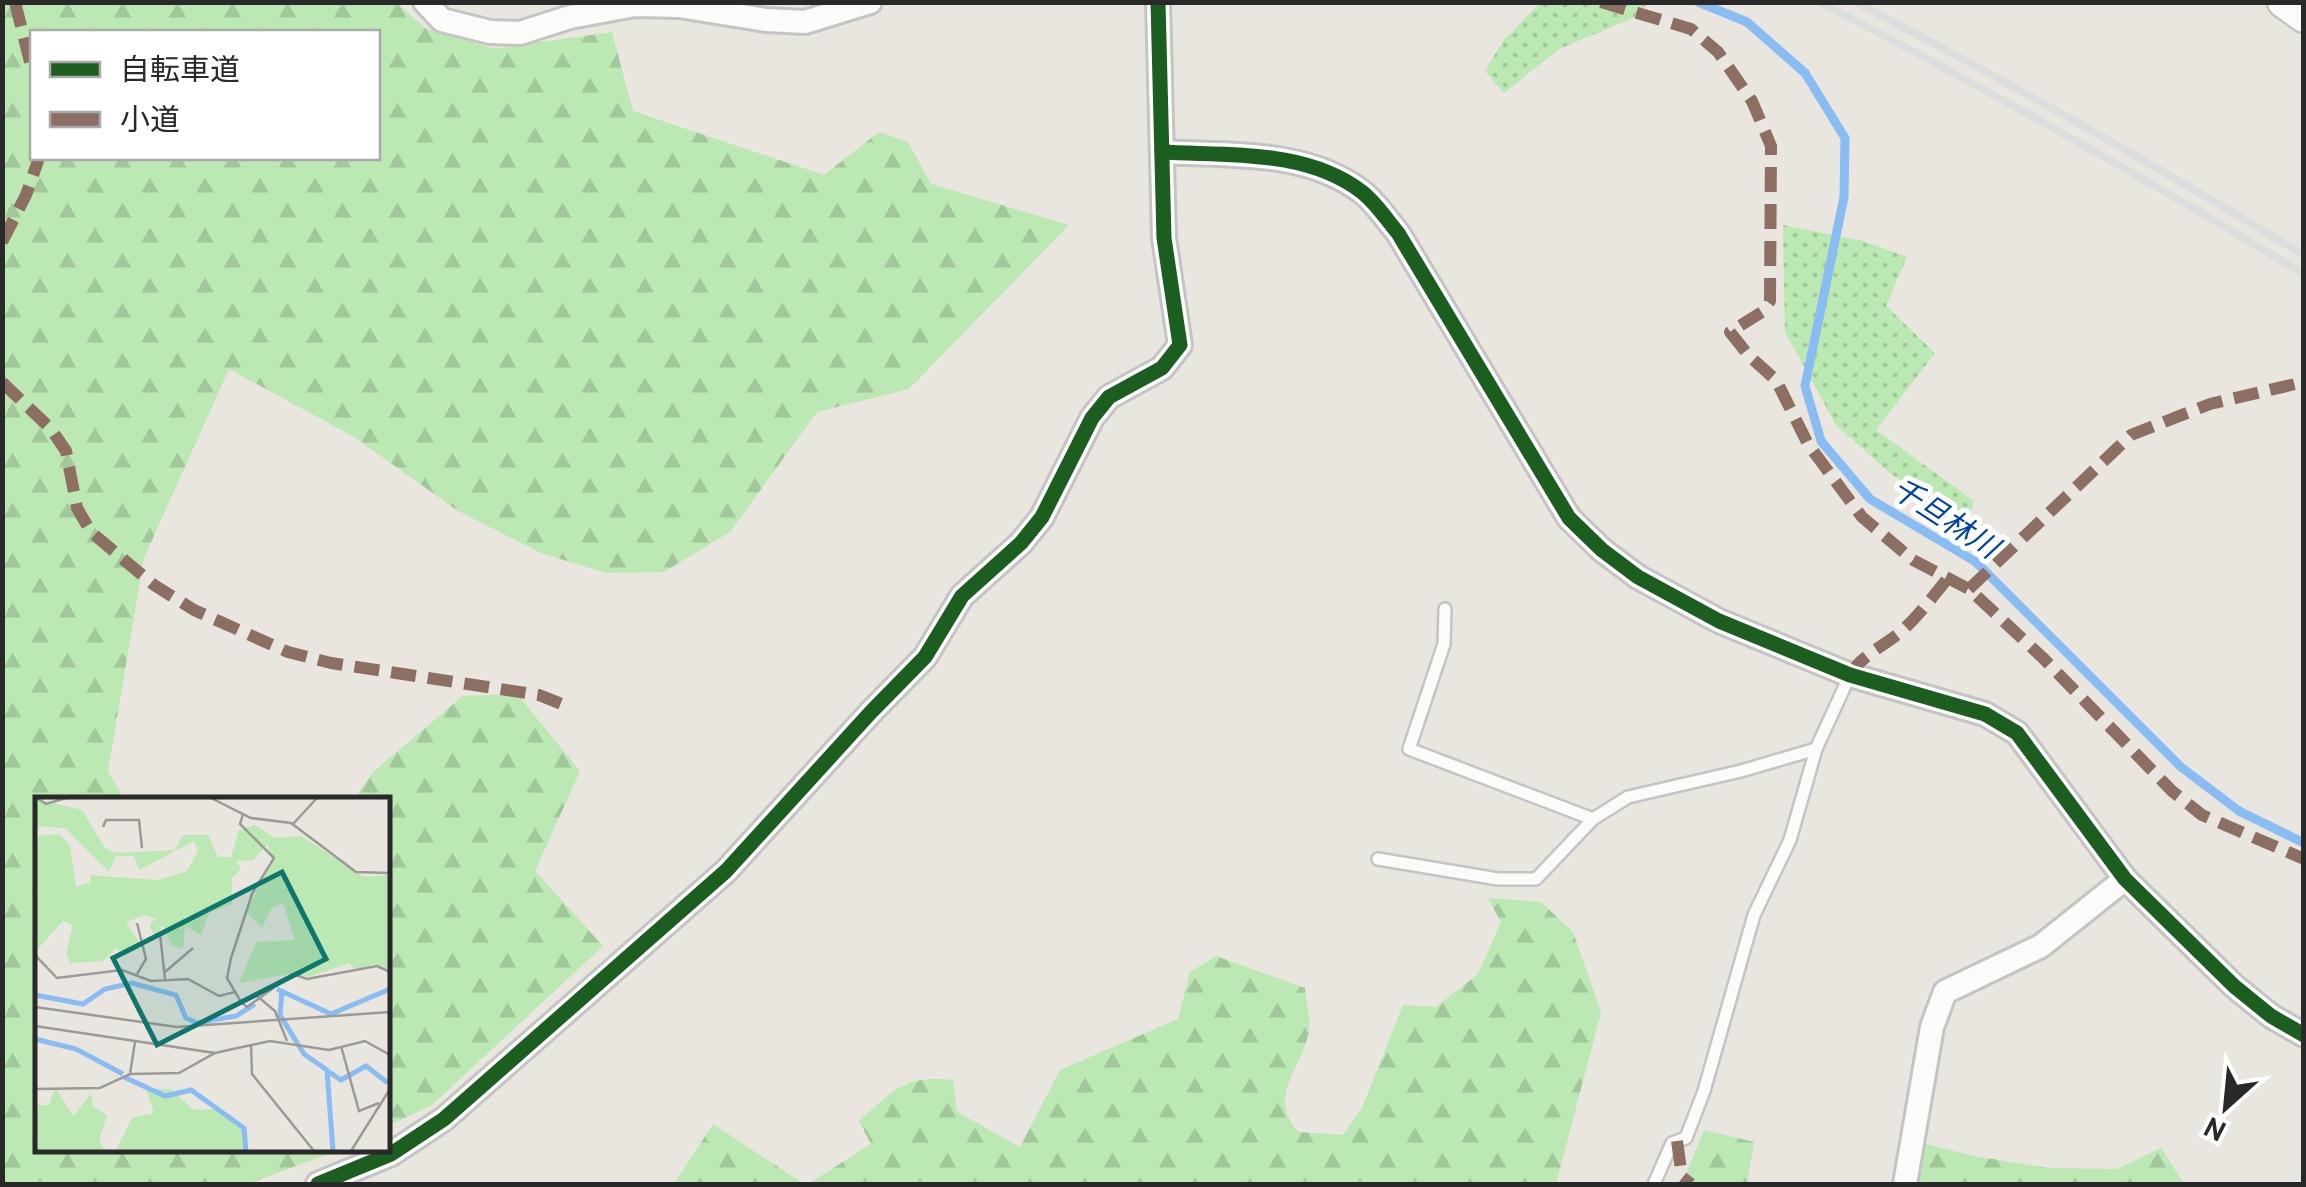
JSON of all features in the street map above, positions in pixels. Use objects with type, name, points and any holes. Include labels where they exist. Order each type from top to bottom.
[{"type":"street","points":[[425,2],[442,20],[490,32],[520,33],[570,18],[634,6],[679,6],[805,22],[870,2]]},
{"type":"street","points":[[318,1184],[391,1154],[444,1119],[726,872],[870,712],[926,658],[962,596],[1021,543],[1042,517],[1109,397],[1162,368],[1180,345],[1164,238],[1158,2]]},
{"type":"street","points":[[2283,2],[2304,17]]},
{"type":"street","points":[[1162,152],[1289,159],[1330,172],[1364,194],[1398,233],[1569,518],[1602,550],[1638,577],[1720,620],[1850,676],[1985,714],[2017,732],[2126,879],[2234,986],[2271,1016],[2304,1035]]},
{"type":"street","points":[[1905,1184],[1932,1027],[1945,992],[2041,946],[2126,879]]},
{"type":"lane","points":[[1445,609],[1444,644],[1409,750],[1593,818]]},
{"type":"lane","points":[[1654,1184],[1672,1143],[1686,1138],[1704,1091],[1754,915],[1790,840],[1816,750],[1850,676]]},
{"type":"lane","points":[[1378,858],[1498,880],[1536,879],[1593,818],[1628,796],[1816,750]]},
{"type":"green space","points":[[1541,2],[1648,3],[1633,18],[1559,49],[1504,93],[1485,71],[1503,41]]},
{"type":"green space","points":[[2,3],[397,3],[425,28],[495,49],[612,32],[633,111],[824,175],[879,132],[908,142],[931,184],[1069,225],[909,389],[817,412],[730,532],[664,572],[606,573],[541,553],[458,511],[354,437],[229,369],[144,558],[108,771],[123,797],[35,797],[35,1152],[334,1152],[248,1184],[3,1184]]},
{"type":"green space","points":[[1783,225],[1863,241],[1907,257],[1886,306],[1935,353],[1876,430],[1974,501],[1968,522],[1891,474],[1836,425],[1785,332]]},
{"type":"green space","points":[[517,694],[580,771],[535,871],[603,946],[432,1105],[390,1125],[390,797],[355,797],[373,772],[463,696]]},
{"type":"green space","points":[[1488,898],[1541,902],[1573,932],[1601,1012],[1556,1184],[808,1184],[871,1144],[859,1121],[891,1093],[923,1080],[953,1080],[957,1112],[1020,1147],[1060,1070],[1178,1019],[1190,972],[1216,956],[1305,988],[1309,1028],[1285,1105],[1298,1132],[1343,1135],[1362,1108],[1403,1005],[1436,1007],[1478,974],[1501,922]]},
{"type":"green space","points":[[713,1124],[804,1184],[674,1184]]},
{"type":"green space","points":[[1704,1130],[1754,1142],[1747,1184],[1688,1184],[1686,1174]]},
{"type":"green space","points":[[1922,1143],[2048,1168],[2117,1169],[2161,1148],[2184,1184],[1914,1184]]},
{"type":"waterway","name":"千旦林川","points":[[1698,2],[1747,22],[1805,73],[1845,138],[1844,197],[1805,386],[1821,441],[1870,499],[1976,562],[2181,767],[2239,811],[2304,843]]},
{"type":"railway","points":[[1820,2],[2064,134],[2304,274]]},
{"type":"railway","points":[[1855,2],[2081,125],[2304,255]]},
{"type":"marked path","points":[[15,2],[30,62]]},
{"type":"marked path","points":[[1601,2],[1691,29],[1718,52],[1752,101],[1771,146],[1770,301],[1762,312],[1730,332],[1776,380],[1808,444],[1862,517],[1913,560],[1969,589],[2044,659],[2172,791],[2202,815],[2304,859]]},
{"type":"marked path","points":[[2,242],[38,160]]},
{"type":"marked path","points":[[2,382],[51,429],[66,451],[77,508],[91,532],[154,585],[194,610],[288,652],[331,663],[539,695],[569,707]]},
{"type":"marked path","points":[[1969,589],[2131,435],[2210,404],[2304,382]]},
{"type":"marked path","points":[[1850,675],[1861,661],[1911,622],[1948,578]]},
{"type":"marked path","points":[[1677,1141],[1682,1177],[1691,1184]]},
{"type":"cycle path","points":[[318,1184],[391,1154],[444,1119],[726,871],[925,657],[962,596],[1021,543],[1042,517],[1092,418],[1109,397],[1162,368],[1180,345],[1164,238],[1158,2]]},
{"type":"cycle path","points":[[1162,152],[1292,162],[1317,168],[1362,192],[1398,233],[1569,518],[1602,550],[1638,577],[1719,621],[1850,675],[1985,714],[2017,733],[2125,879],[2234,986],[2271,1016],[2304,1035]]}]
